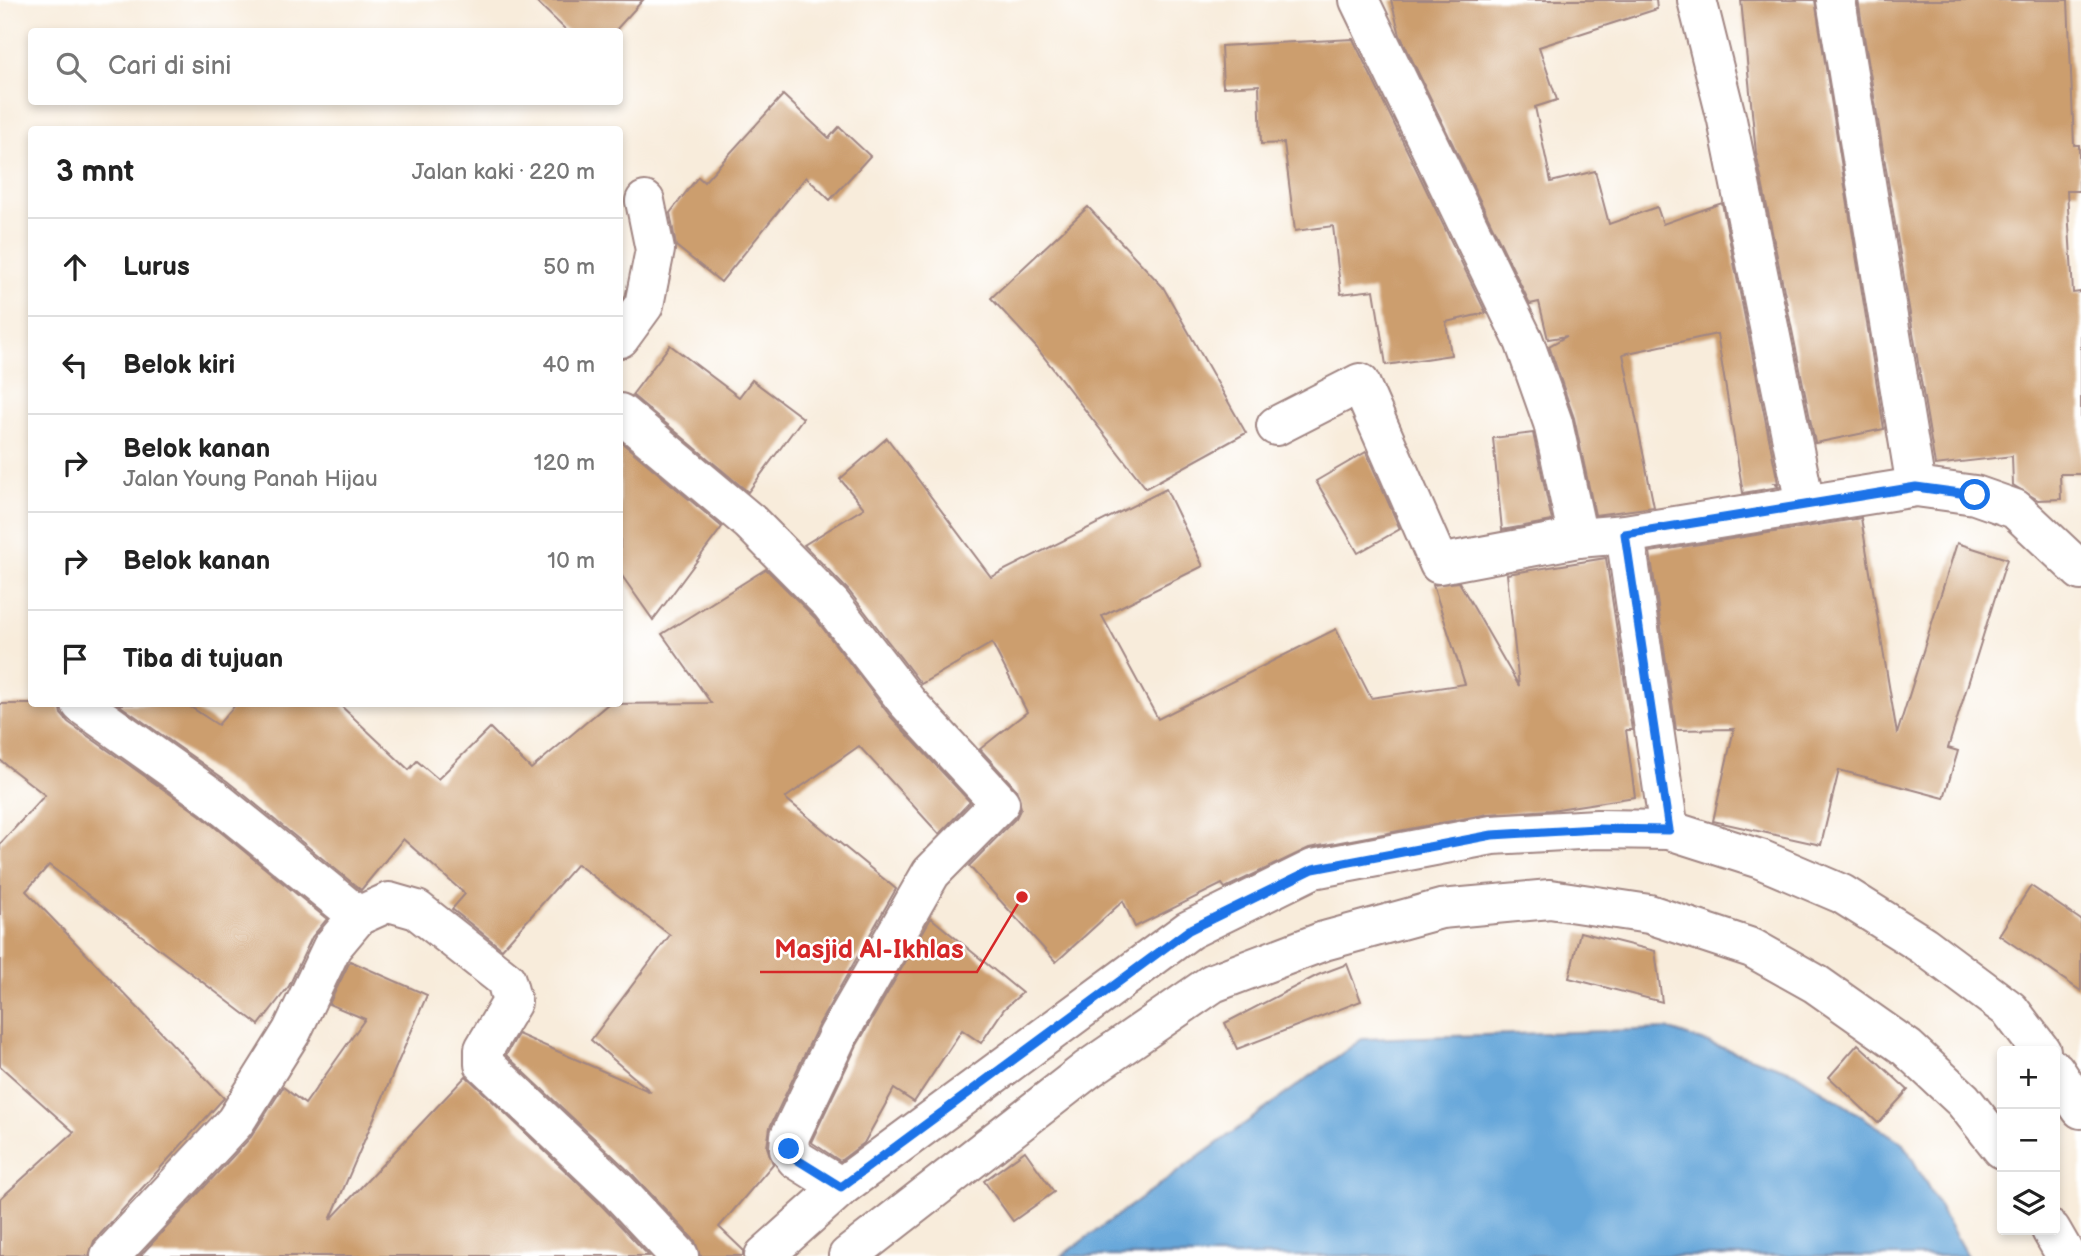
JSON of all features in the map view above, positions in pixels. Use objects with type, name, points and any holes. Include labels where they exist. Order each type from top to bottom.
[{"type":"street","points":[[1359,0],[1524,341],[1553,423],[1578,538]]},
{"type":"street","points":[[1697,0],[1727,120],[1805,504]]},
{"type":"street","points":[[1836,0],[1916,487]]},
{"type":"street","points":[[623,334],[644,305],[655,250],[645,201]]},
{"type":"street","points":[[1276,426],[1360,383],[1439,565],[1578,538],[1625,534],[1916,487],[1975,495],[2015,509],[2081,571]]},
{"type":"street","points":[[623,415],[750,522],[831,604],[907,702],[1000,803],[931,873],[838,1035],[790,1136],[789,1149],[796,1159],[841,1187]]},
{"type":"street","points":[[1625,534],[1669,830]]},
{"type":"street","points":[[85,707],[213,798],[358,916]]},
{"type":"street","points":[[764,1256],[841,1187],[1189,930],[1313,869],[1492,835],[1597,829],[1669,830],[1760,859],[1842,894],[1923,945],[2010,1010],[2037,1046]]},
{"type":"street","points":[[848,1256],[1087,1070],[1213,983],[1324,941],[1441,909],[1522,901],[1550,899],[1649,914],[1752,948],[1816,984],[1907,1048],[1963,1100],[1997,1144]]},
{"type":"street","points":[[110,1256],[235,1122],[292,1031],[332,947],[358,916],[389,902],[417,910],[506,980],[512,1002],[484,1049],[484,1064],[617,1190],[679,1256]]},
{"type":"street","points":[[2060,1078],[2081,1109]]},
{"type":"street","points":[[2054,1235],[2066,1256]]},
{"type":"water","points":[[1667,1029],[1794,1072],[1904,1144],[1967,1256],[1061,1256],[1362,1039]]},
{"type":"building","points":[[535,0],[643,0],[618,28],[564,28]]},
{"type":"building","points":[[1391,0],[1656,0],[1657,9],[1539,47],[1557,100],[1535,107],[1551,182],[1595,171],[1609,224],[1657,207],[1663,224],[1722,203],[1778,483],[1774,483],[1779,487],[1743,493],[1717,334],[1623,354],[1654,507],[1595,515],[1574,418],[1549,346],[1567,336],[1548,339],[1539,302],[1530,304],[1400,35]]},
{"type":"building","points":[[1741,0],[1815,0],[1884,429],[1815,443],[1756,153]]},
{"type":"building","points":[[1858,0],[2068,0],[2074,145],[2079,145],[2079,191],[2067,191],[2073,293],[2081,292],[2081,474],[2060,474],[2061,499],[2038,500],[2013,485],[2012,456],[1935,465]]},
{"type":"building","points":[[1353,39],[1486,313],[1446,322],[1451,355],[1386,365],[1374,290],[1341,294],[1333,226],[1295,231],[1284,143],[1261,144],[1259,85],[1223,87],[1221,46]]},
{"type":"building","points":[[783,95],[829,138],[839,127],[870,156],[830,200],[806,177],[721,282],[676,246],[670,213],[698,177],[704,182]]},
{"type":"building","points":[[1088,207],[1163,287],[1246,433],[1146,488],[1036,347],[991,298]]},
{"type":"building","points":[[670,345],[739,397],[752,380],[803,418],[748,492],[632,395]]},
{"type":"building","points":[[1533,433],[1552,521],[1502,530],[1493,438]]},
{"type":"building","points":[[887,438],[991,577],[1166,489],[1203,566],[1102,616],[1158,719],[1336,629],[1371,698],[1465,684],[1433,585],[1459,582],[1519,686],[1507,574],[1606,558],[1632,730],[1626,730],[1635,797],[1551,810],[1488,814],[1309,848],[1225,888],[1222,884],[1135,927],[1123,901],[1056,962],[969,866],[1016,818],[1021,808],[1016,789],[980,749],[1027,712],[992,643],[921,684],[848,590],[804,545],[864,508],[840,479]]},
{"type":"building","points":[[623,444],[722,527],[653,620],[623,577]]},
{"type":"building","points":[[1366,452],[1400,529],[1358,553],[1316,481]]},
{"type":"building","points":[[1861,518],[1897,734],[1957,543],[2007,559],[1948,748],[1958,751],[1944,798],[1839,770],[1821,845],[1713,821],[1734,729],[1676,730],[1650,552]]},
{"type":"building","points":[[766,569],[815,618],[891,717],[970,802],[939,834],[859,746],[785,798],[896,889],[818,1026],[770,1127],[767,1147],[773,1164],[719,1227],[743,1250],[743,1256],[700,1256],[695,1241],[633,1175],[506,1055],[518,1034],[651,1092],[591,1040],[670,935],[577,864],[502,949],[452,909],[465,894],[403,839],[361,890],[227,781],[122,707],[191,707],[218,725],[233,707],[342,707],[409,770],[417,761],[438,779],[490,728],[531,769],[604,707],[623,707],[623,704],[711,703],[662,634]]},
{"type":"building","points":[[0,704],[60,707],[61,714],[68,722],[200,815],[327,919],[312,937],[289,986],[259,1025],[49,865],[26,891],[224,1098],[94,1241],[89,1256],[0,1256],[0,1199],[74,1132],[0,1066],[0,844],[45,795],[0,760]]},
{"type":"building","points":[[2031,886],[2081,920],[2081,991],[1999,935]]},
{"type":"building","points":[[931,918],[1022,993],[1004,1009],[981,1043],[962,1030],[914,1102],[894,1089],[864,1143],[840,1161],[811,1142],[857,1045]]},
{"type":"building","points":[[1580,932],[1655,951],[1662,1002],[1569,978]]},
{"type":"building","points":[[350,961],[427,995],[330,1220],[466,1076],[601,1205],[649,1256],[140,1256],[251,1137],[283,1087],[305,1104],[365,1019],[329,1004]]},
{"type":"building","points":[[1347,964],[1361,1001],[1237,1049],[1225,1023],[1318,975]]},
{"type":"building","points":[[1858,1044],[1908,1090],[1878,1123],[1829,1077]]},
{"type":"building","points":[[1025,1151],[1054,1192],[1013,1221],[984,1181]]},
{"type":"place","name":"Masjid Al-Ikhlas","points":[[1022,897]]},
{"type":"route","points":[[789,1149],[796,1159],[841,1187],[1189,930],[1313,869],[1492,835],[1597,829],[1669,830],[1625,534],[1916,487],[1975,495]]}]
